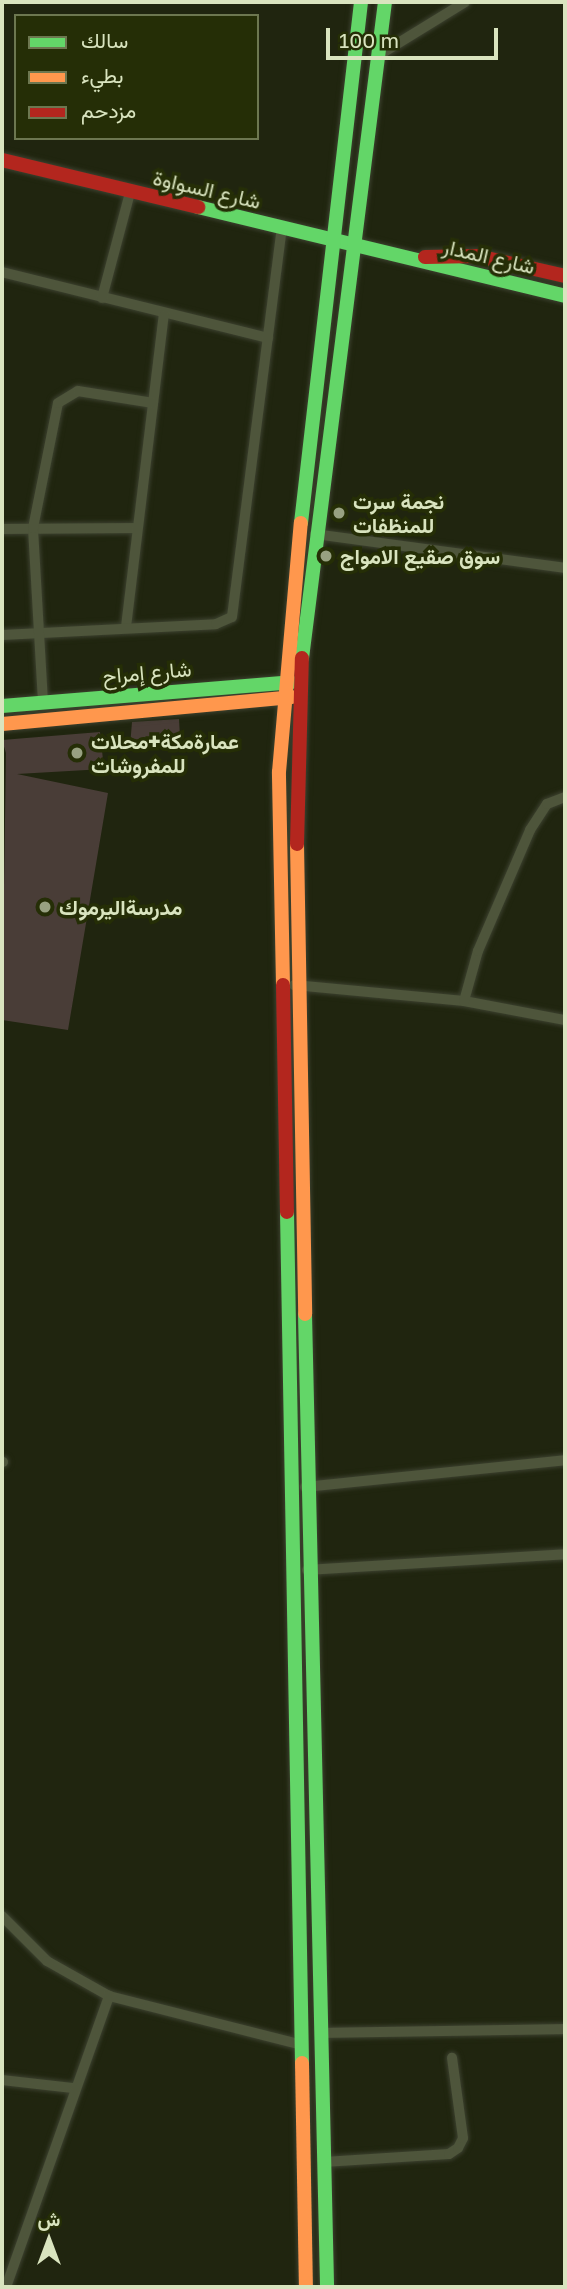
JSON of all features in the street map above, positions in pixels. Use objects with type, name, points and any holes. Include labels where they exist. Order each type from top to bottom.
[{"type":"main road","points":[[306,2287],[279,984],[290,682],[333,242],[361,2]]},
{"type":"main road","points":[[290,682],[314,534],[385,2]]},
{"type":"main road","name":"شارع السواوة","points":[[2,160],[282,228],[352,248],[402,257]]},
{"type":"main road","points":[[402,257],[478,256],[565,276]]},
{"type":"main road","name":"شارع المدار","points":[[402,257],[565,296]]},
{"type":"main road","name":"شارع إمراح","points":[[2,706],[290,682]]},
{"type":"main road","points":[[289,698],[327,2287]]},
{"type":"main road","name":"شارع إمراح","points":[[2,724],[289,698]]},
{"type":"main road","points":[[302,2142],[323,2142]]},
{"type":"street","points":[[379,55],[465,2]]},
{"type":"street","points":[[102,298],[130,192]]},
{"type":"street","points":[[2,635],[216,624],[232,617],[282,228]]},
{"type":"street","points":[[2,272],[164,315],[268,338]]},
{"type":"street","points":[[126,627],[164,315]]},
{"type":"street","points":[[43,702],[33,528],[58,403],[78,391],[153,403]]},
{"type":"street","points":[[2,529],[136,528]]},
{"type":"street","points":[[314,534],[565,568]]},
{"type":"street","points":[[464,1001],[478,951],[530,830],[547,804],[565,797]]},
{"type":"street","points":[[279,984],[464,1001],[565,1020]]},
{"type":"street","points":[[290,1487],[565,1460]]},
{"type":"street","points":[[292,1570],[565,1554]]},
{"type":"street","points":[[2,1916],[47,1961],[109,1996],[302,2045]]},
{"type":"street","points":[[6,2287],[29,2236],[73,2088],[109,1996]]},
{"type":"street","points":[[322,2033],[565,2029]]},
{"type":"street","points":[[324,2162],[449,2154],[458,2148],[463,2138],[452,2058]]},
{"type":"street","points":[[2,2080],[73,2088]]},
{"type":"building","points":[[179,719],[180,737],[140,738],[130,746],[132,722]]},
{"type":"building","name":"مدرسةاليرموك","points":[[100,732],[104,769],[17,774],[108,793],[68,1030],[2,1020],[6,753],[2,740]]},
{"type":"traffic: fast","points":[[301,523],[361,2]]},
{"type":"traffic: fast","points":[[302,658],[385,2]]},
{"type":"traffic: fast","points":[[198,207],[565,296]]},
{"type":"traffic: fast","points":[[2,706],[291,682]]},
{"type":"traffic: fast","points":[[287,1212],[302,2063]]},
{"type":"traffic: fast","points":[[305,1314],[327,2287]]},
{"type":"traffic: slow","points":[[283,985],[279,772],[301,523]]},
{"type":"traffic: slow","points":[[2,724],[292,697]]},
{"type":"traffic: slow","points":[[297,844],[305,1314]]},
{"type":"traffic: slow","points":[[302,2063],[306,2287]]},
{"type":"traffic: jam","points":[[2,160],[198,207]]},
{"type":"traffic: jam","points":[[425,257],[478,256],[565,276]]},
{"type":"traffic: jam","points":[[297,844],[302,658]]},
{"type":"traffic: jam","points":[[283,985],[287,1212]]},
{"type":"place","name":"نجمة سرت للمنظفات","points":[[339,513]]},
{"type":"place","name":"سوق صقيع الامواج","points":[[326,556]]},
{"type":"place","name":"عمارةمكة+محلات للمفروشات","points":[[77,753]]},
{"type":"place","name":"مدرسةاليرموك","points":[[45,907]]}]
